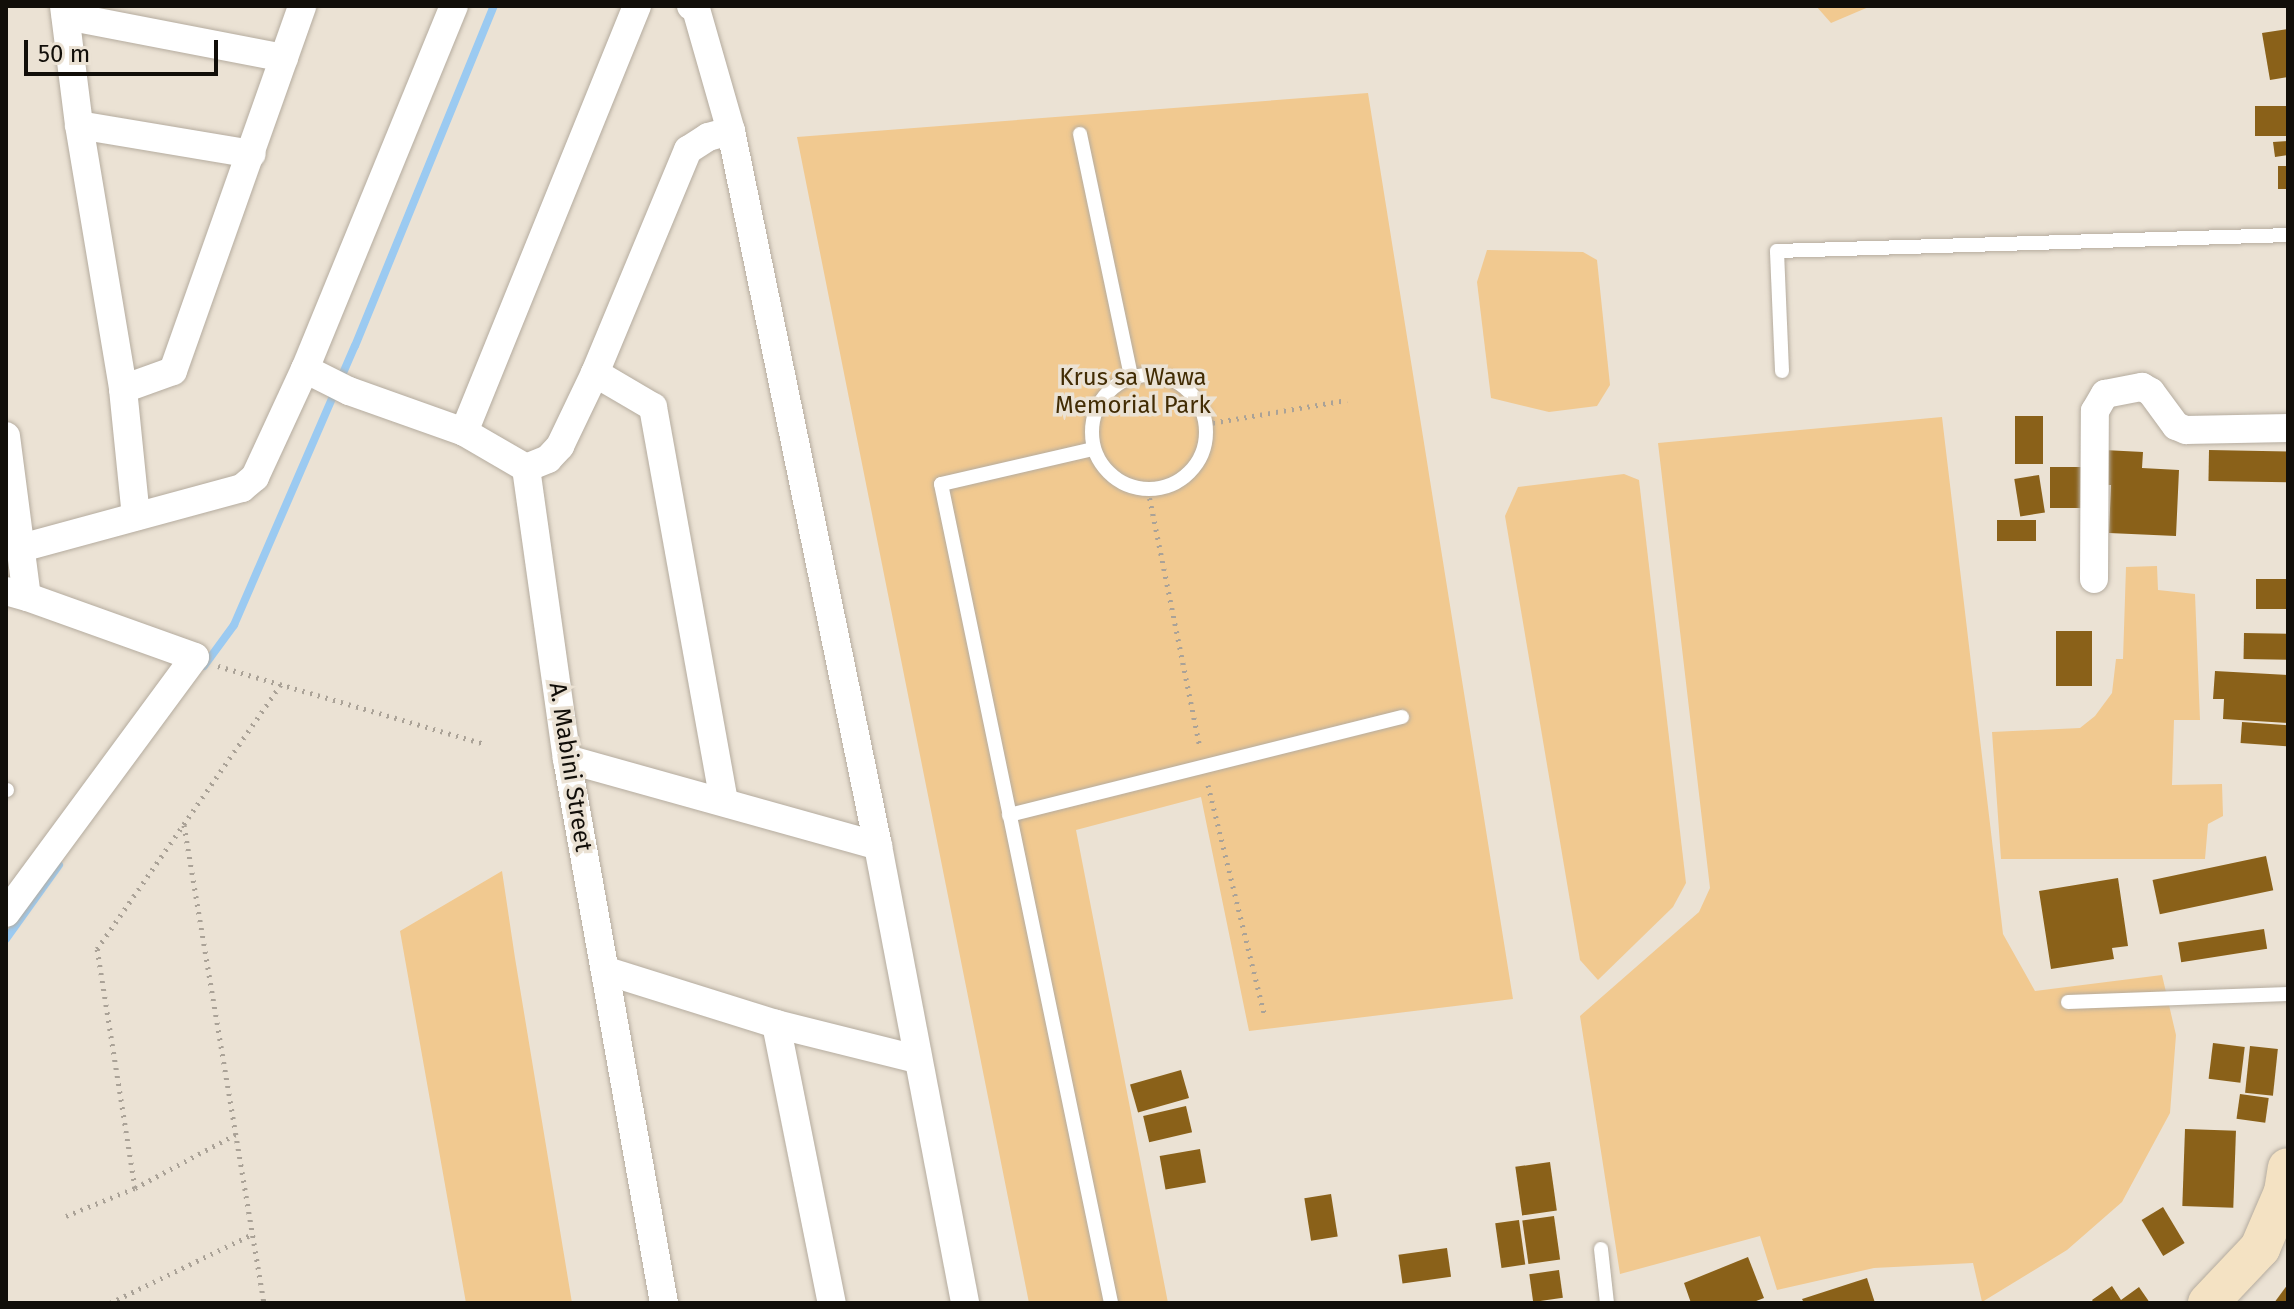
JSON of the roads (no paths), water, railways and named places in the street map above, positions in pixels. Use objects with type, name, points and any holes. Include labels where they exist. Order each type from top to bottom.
[{"type":"main road","points":[[2208,1303],[2260,1248],[2287,1184]]},
{"type":"street","points":[[123,389],[173,371],[302,6]]},
{"type":"street","points":[[21,548],[242,488],[255,477],[326,380],[454,6]]},
{"type":"street","points":[[464,432],[637,6]]},
{"type":"street","points":[[691,6],[696,9],[731,131],[878,846],[916,1059],[965,1303]]},
{"type":"street","points":[[136,516],[123,389],[79,125],[65,11],[284,58]]},
{"type":"street","points":[[79,125],[252,154]]},
{"type":"street","points":[[326,380],[464,432],[526,468],[548,459],[560,446],[595,373],[688,150],[708,137],[731,131]]},
{"type":"street","points":[[595,373],[653,407],[724,802]]},
{"type":"street","points":[[2094,579],[2095,411],[2105,394],[2142,387],[2151,392],[2176,426],[2186,430],[2288,428]]},
{"type":"street","points":[[6,436],[21,548],[16,594],[195,657],[6,913]]},
{"type":"street","name":"A. Mabini Street","points":[[526,468],[567,759],[664,1303]]},
{"type":"street","points":[[567,759],[878,846]]},
{"type":"street","points":[[607,971],[776,1024],[916,1059]]},
{"type":"street","points":[[776,1024],[832,1303]]},
{"type":"lane","points":[[1080,134],[1131,377]]},
{"type":"lane","points":[[1782,371],[1777,251],[2288,235]]},
{"type":"lane","points":[[1149,374],[1183,385],[1196,398],[1205,424],[1204,450],[1195,466],[1166,487],[1148,490],[1130,487],[1102,466],[1093,449],[1092,423],[1102,398],[1115,385],[1131,377],[1149,374]]},
{"type":"lane","points":[[1093,449],[941,484],[1111,1303]]},
{"type":"lane","points":[[1009,815],[1402,717]]},
{"type":"lane","points":[[2068,1002],[2288,994]]},
{"type":"lane","points":[[1601,1249],[1607,1303]]},
{"type":"waterway","points":[[204,666],[234,625],[355,346],[494,6]]},
{"type":"waterway","points":[[6,939],[59,865]]},
{"type":"park label","name":"Krus sa Wawa Memorial Park","points":[[1133,392]]}]
